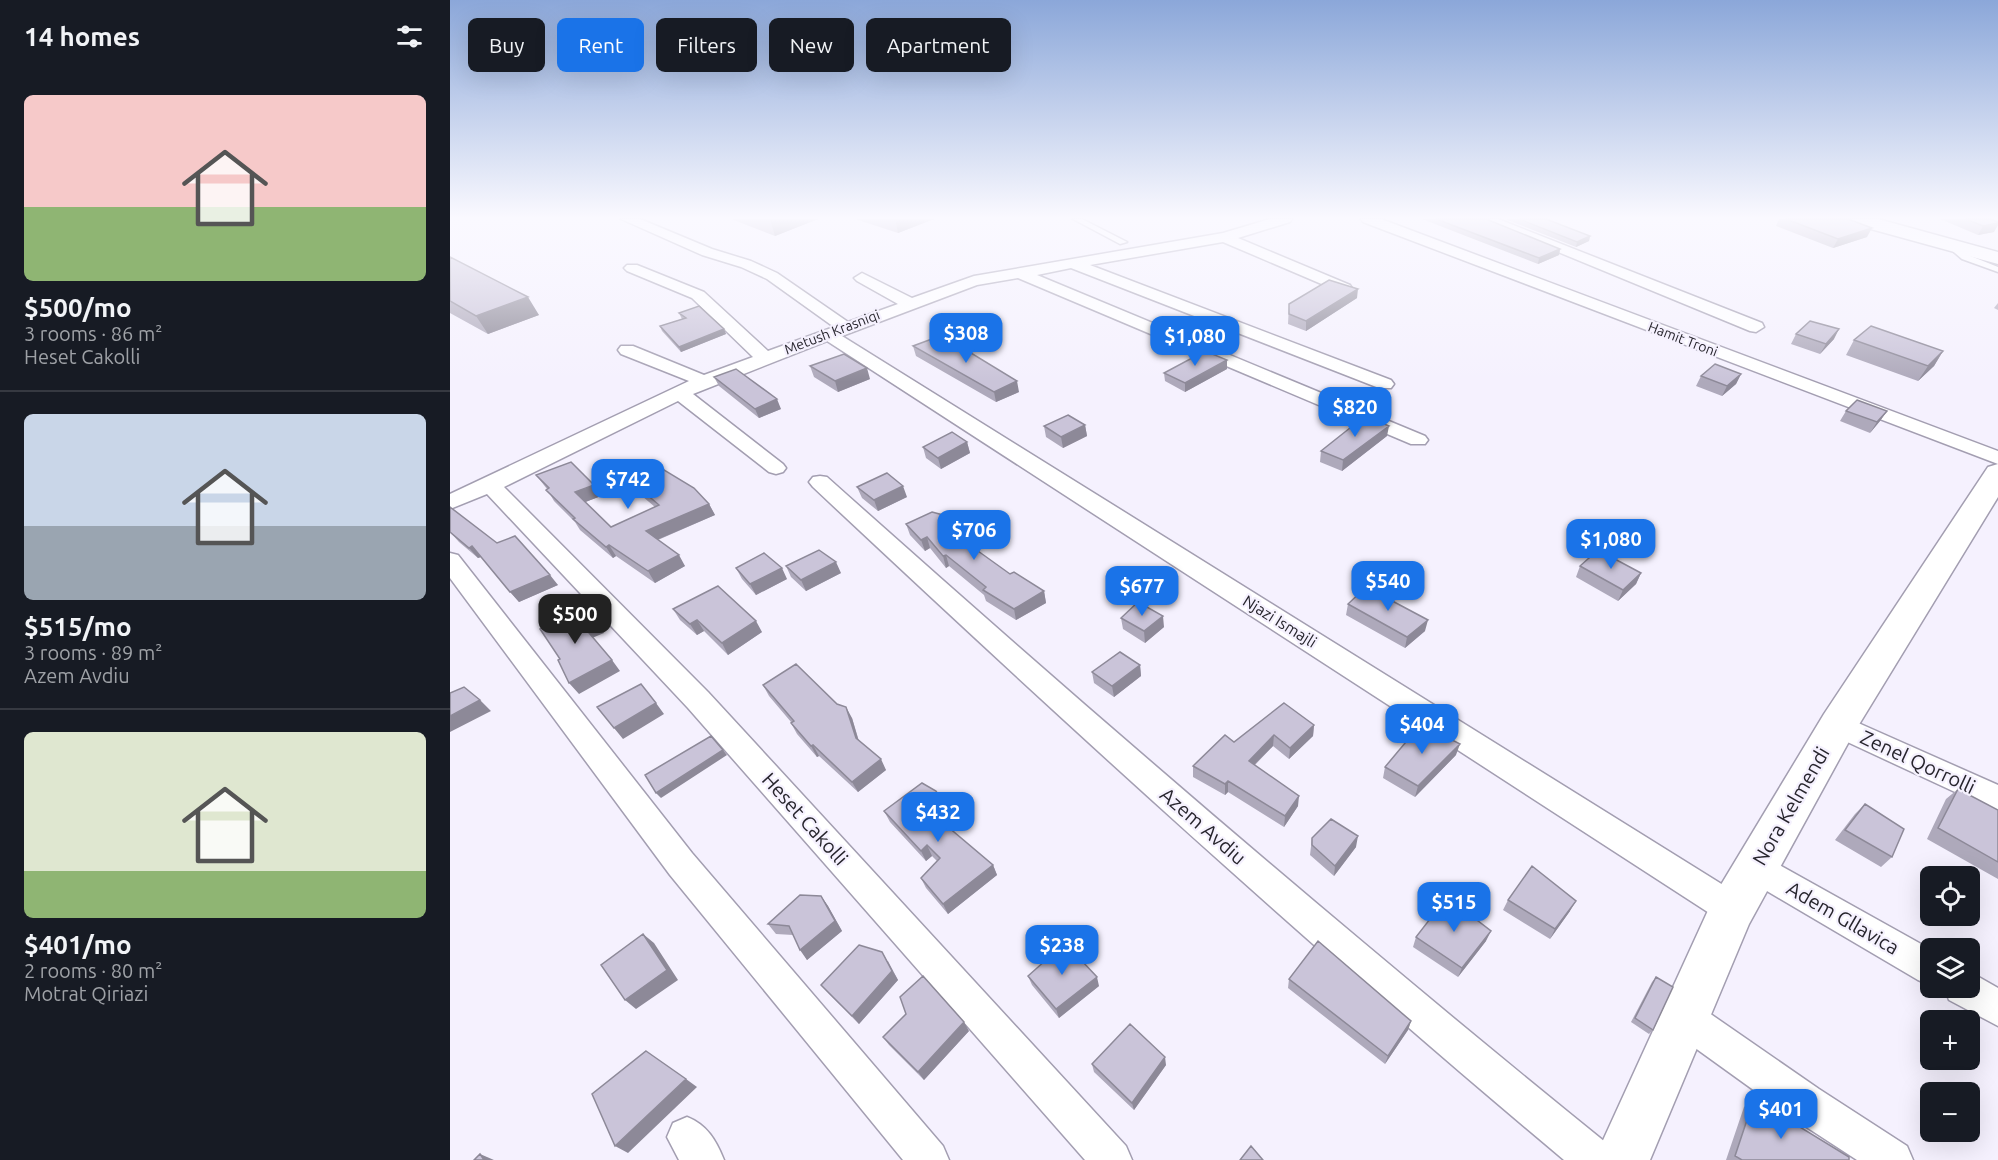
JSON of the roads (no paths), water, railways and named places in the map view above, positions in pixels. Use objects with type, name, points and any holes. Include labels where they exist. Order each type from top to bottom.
[{"type":"street","name":"Metush Krasniqi","points":[[645,273],[698,295],[765,358]]},
{"type":"street","name":"Njazi Ismajli","points":[[766,273],[837,330],[1732,909]]},
{"type":"street","name":"Metush Krasniqi","points":[[450,502],[490,485],[704,381],[909,303],[974,281],[1012,273]]},
{"type":"street","points":[[1021,273],[1418,440]]},
{"type":"street","points":[[1097,273],[1385,384]]},
{"type":"street","points":[[1309,273],[1344,288]]},
{"type":"street","name":"Hamit Troni","points":[[1511,273],[1998,458]]},
{"type":"street","points":[[1621,273],[1756,327]]},
{"type":"street","points":[[862,278],[909,303]]},
{"type":"street","points":[[627,350],[704,381]]},
{"type":"street","points":[[680,393],[776,468]]},
{"type":"street","name":"Nora Kelmendi","points":[[1622,1160],[1686,1019],[1732,909],[1838,725],[1998,473]]},
{"type":"street","name":"Azem Avdiu","points":[[820,482],[1073,714],[1484,1070],[1596,1160]]},
{"type":"street","name":"Heset Cakolli","points":[[490,485],[698,700],[1112,1160]]},
{"type":"street","points":[[450,561],[681,864],[929,1160]]},
{"type":"street","name":"Zenel Qorrolli","points":[[1838,725],[1998,799]]},
{"type":"street","name":"Adem Gllavica","points":[[1756,867],[1920,962]]},
{"type":"street","points":[[1980,998],[1998,1008]]},
{"type":"street","points":[[1686,1019],[1805,1103],[1893,1160]]}]
